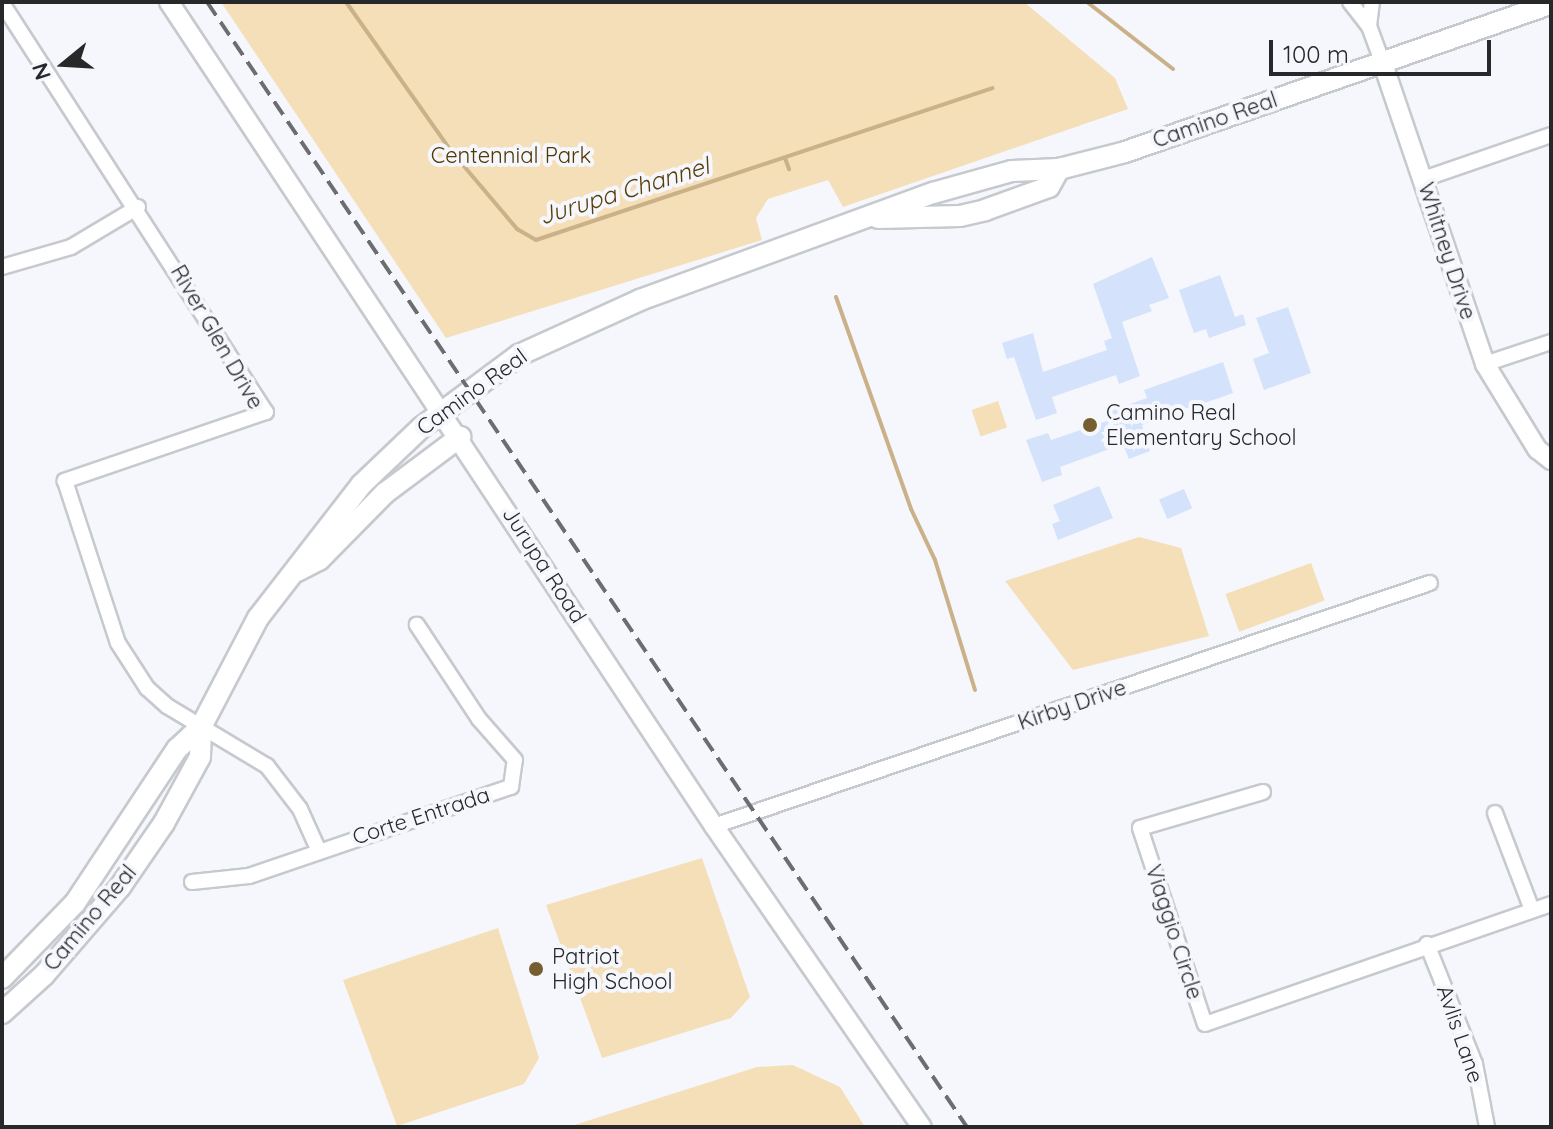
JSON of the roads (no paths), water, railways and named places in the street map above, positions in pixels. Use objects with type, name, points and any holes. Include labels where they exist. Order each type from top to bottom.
[{"type":"main road","name":"Camino Real","points":[[2,978],[75,903],[177,749],[201,727],[258,618],[361,485],[480,381],[551,339],[640,300],[870,217],[1012,171],[1059,169],[1383,64],[1551,4]]},
{"type":"main road","name":"Camino Real","points":[[870,217],[960,216],[1049,187],[1059,169]]},
{"type":"main road","points":[[290,575],[319,560],[385,493],[460,437]]},
{"type":"main road","name":"Camino Real","points":[[2,1013],[54,964],[120,887],[164,823],[200,757],[201,727]]},
{"type":"street","name":"Jurupa Road","points":[[169,2],[444,410],[714,826],[922,1127]]},
{"type":"street","name":"Whitney Drive","points":[[1350,2],[1369,26],[1485,364],[1537,449],[1551,460]]},
{"type":"street","name":"Whitney Drive","points":[[1369,26],[1372,2]]},
{"type":"street","name":"River Glen Drive","points":[[2,3],[138,207],[266,412],[65,481],[106,610],[131,667],[167,706],[201,727]]},
{"type":"street","points":[[1423,179],[1551,135]]},
{"type":"street","points":[[2,267],[71,247],[138,207]]},
{"type":"street","points":[[1485,364],[1551,342]]},
{"type":"street","name":"Kirby Drive","points":[[714,826],[1430,583]]},
{"type":"street","name":"Corte Entrada","points":[[192,882],[249,876],[318,849],[472,804],[511,787],[515,760],[479,719],[417,625]]},
{"type":"street","points":[[201,727],[267,766],[300,809],[318,849]]},
{"type":"street","name":"Viaggio Circle","points":[[1263,792],[1140,828],[1205,1024],[1427,944]]},
{"type":"street","points":[[1495,813],[1532,910]]},
{"type":"street","points":[[1427,944],[1551,904]]},
{"type":"street","name":"Avlis Lane","points":[[1427,944],[1475,1064],[1487,1127]]},
{"type":"waterway","name":"Jurupa Channel","points":[[346,2],[452,152],[517,229],[536,240],[992,88]]},
{"type":"waterway","points":[[1087,2],[1173,69]]},
{"type":"waterway","name":"Jurupa Channel","points":[[785,158],[789,169]]},
{"type":"waterway","name":"Jurupa Channel","points":[[836,297],[911,509],[935,560],[975,690]]},
{"type":"railway","points":[[207,2],[967,1127]]},
{"type":"place","name":"Camino Real Elementary School","points":[[1090,425]]},
{"type":"place","name":"Patriot High School","points":[[536,969]]},
{"type":"park label","name":"Centennial Park","points":[[511,156]]}]
